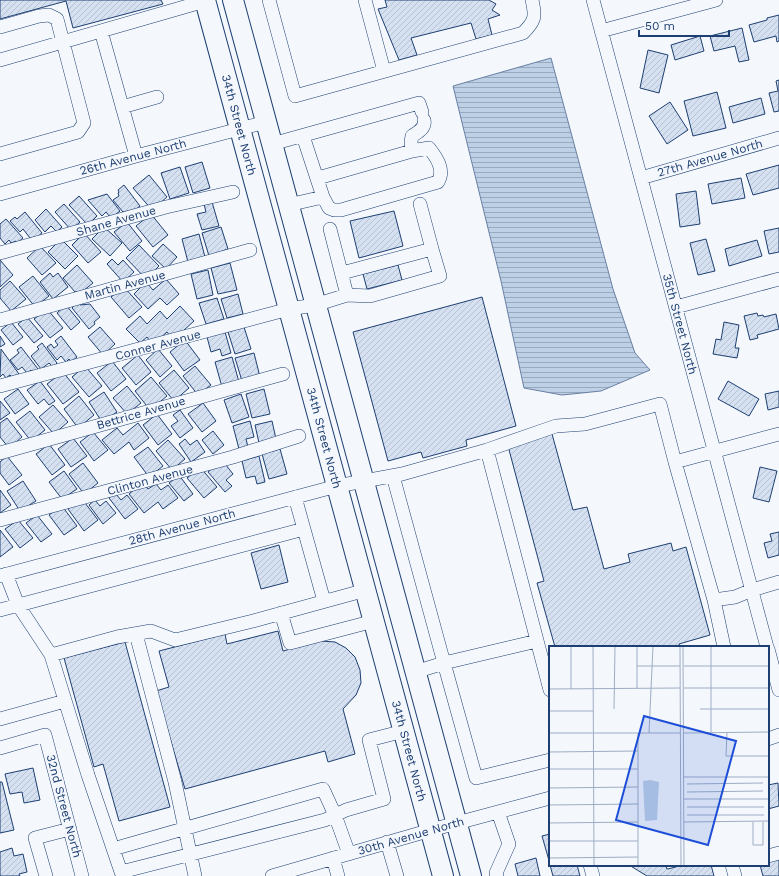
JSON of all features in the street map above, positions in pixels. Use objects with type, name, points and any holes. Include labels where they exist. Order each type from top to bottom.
[{"type":"highway","name":"34th Street North","points":[[205,0],[443,876]]},
{"type":"highway","points":[[233,0],[470,876]]},
{"type":"street","points":[[0,60],[101,32],[205,0]]},
{"type":"street","points":[[269,0],[295,96],[523,33],[531,25],[535,13],[532,0]]},
{"type":"street","points":[[365,0],[384,71]]},
{"type":"street","name":"35th Street North","points":[[593,0],[767,646]]},
{"type":"street","points":[[601,31],[716,0]]},
{"type":"street","points":[[0,27],[39,16],[49,15],[57,19],[84,123],[78,132],[0,154]]},
{"type":"street","points":[[101,32],[136,156]]},
{"type":"street","points":[[122,107],[157,97]]},
{"type":"street","points":[[272,144],[419,103],[425,124],[423,128],[412,136],[412,151]]},
{"type":"street","name":"26th Avenue North","points":[[0,194],[266,122]]},
{"type":"street","points":[[303,136],[323,197],[329,208],[334,210],[341,210],[438,182],[441,177],[436,157],[429,148],[412,151],[318,178]]},
{"type":"street","name":"27th Avenue North","points":[[641,178],[779,138]]},
{"type":"street","name":"Shane Avenue","points":[[0,253],[166,207],[233,192]]},
{"type":"street","points":[[288,205],[323,197]]},
{"type":"street","points":[[330,229],[347,295],[370,296],[440,276],[420,204]]},
{"type":"street","points":[[342,273],[432,249]]},
{"type":"street","name":"Martin Avenue","points":[[0,320],[250,250]]},
{"type":"street","points":[[676,307],[779,279]]},
{"type":"street","name":"Conner Avenue","points":[[0,386],[289,309],[316,305],[347,295]]},
{"type":"street","name":"Bettrice Avenue","points":[[0,453],[283,374]]},
{"type":"street","name":"28th Avenue North","points":[[3,575],[338,486],[393,476],[488,450],[556,426],[585,424],[660,404],[675,462]]},
{"type":"street","points":[[724,646],[714,600],[675,462],[779,434]]},
{"type":"street","name":"Clinton Avenue","points":[[0,520],[233,457],[299,436]]},
{"type":"street","points":[[488,450],[549,686]]},
{"type":"street","points":[[393,476],[476,778],[549,760]]},
{"type":"street","points":[[295,497],[324,601]]},
{"type":"street","points":[[0,610],[304,529]]},
{"type":"street","points":[[3,575],[18,605],[51,655],[88,775],[121,872],[325,820],[346,810],[384,799],[369,740],[404,731]]},
{"type":"street","points":[[714,600],[734,597],[779,582]]},
{"type":"street","points":[[51,655],[117,637],[151,631],[175,640],[366,590]]},
{"type":"street","points":[[281,613],[290,643],[374,621]]},
{"type":"street","points":[[136,634],[175,782],[195,876]]},
{"type":"street","points":[[415,672],[444,663],[537,641]]},
{"type":"street","name":"35th Street North","points":[[769,652],[779,690]]},
{"type":"street","points":[[0,719],[65,701]]},
{"type":"street","name":"32nd Street North","points":[[0,748],[45,735],[82,876]]},
{"type":"street","points":[[769,739],[779,736]]},
{"type":"street","points":[[113,849],[323,789],[335,815],[348,854]]},
{"type":"street","name":"30th Avenue North","points":[[272,876],[387,842],[549,798]]},
{"type":"street","points":[[497,876],[496,873],[509,844],[498,812]]},
{"type":"street","points":[[46,876],[35,838],[70,829]]},
{"type":"street","points":[[387,842],[397,876]]},
{"type":"street","points":[[769,856],[779,853]]},
{"type":"street","points":[[333,858],[338,876]]},
{"type":"street","points":[[590,866],[593,876]]},
{"type":"water","points":[[551,58],[613,289],[635,353],[650,370],[601,391],[562,395],[524,388],[501,281],[453,86]]},
{"type":"building","points":[[0,0],[161,0],[163,4],[73,28],[66,1],[0,19]]},
{"type":"building","points":[[385,0],[489,0],[496,4],[492,10],[500,15],[488,19],[492,35],[476,39],[471,23],[411,38],[417,55],[399,60],[378,9],[387,7]]},
{"type":"building","points":[[779,15],[779,41],[777,42],[776,36],[754,42],[749,25]]},
{"type":"building","points":[[742,28],[749,60],[739,62],[735,46],[714,51],[710,36]]},
{"type":"building","points":[[700,36],[704,51],[675,60],[671,45]]},
{"type":"building","points":[[648,50],[668,55],[659,93],[640,88]]},
{"type":"building","points":[[779,80],[779,111],[774,112],[769,93],[778,91],[776,81]]},
{"type":"building","points":[[717,92],[726,128],[693,136],[684,101]]},
{"type":"building","points":[[761,98],[765,114],[733,123],[729,107]]},
{"type":"building","points":[[670,102],[688,130],[667,144],[649,116]]},
{"type":"building","points":[[202,162],[210,188],[193,193],[185,167]]},
{"type":"building","points":[[779,165],[779,188],[753,195],[746,174]]},
{"type":"building","points":[[180,167],[189,193],[170,199],[161,173]]},
{"type":"building","points":[[149,175],[167,197],[152,210],[133,188]]},
{"type":"building","points":[[741,178],[745,198],[712,204],[708,184]]},
{"type":"building","points":[[124,185],[140,206],[135,210],[123,212],[113,200],[119,196],[118,190]]},
{"type":"building","points":[[696,191],[700,224],[680,227],[676,194]]},
{"type":"building","points":[[107,194],[120,211],[110,217],[106,212],[102,216],[88,200]]},
{"type":"building","points":[[79,196],[97,216],[88,225],[69,205]]},
{"type":"building","points":[[212,202],[219,226],[202,230],[197,214],[206,212],[204,204]]},
{"type":"building","points":[[64,204],[80,222],[71,230],[55,212]]},
{"type":"building","points":[[46,209],[62,227],[57,232],[51,226],[45,232],[35,220]]},
{"type":"building","points":[[394,211],[403,246],[359,258],[350,221]]},
{"type":"building","points":[[25,212],[42,233],[37,237],[30,238],[23,229],[20,232],[10,221],[15,217],[17,219]]},
{"type":"building","points":[[151,214],[168,235],[153,247],[136,226]]},
{"type":"building","points":[[6,219],[23,238],[17,243],[16,241],[11,243],[9,240],[5,244],[0,238],[0,224]]},
{"type":"building","points":[[127,222],[142,241],[130,251],[114,232]]},
{"type":"building","points":[[104,227],[122,243],[110,256],[92,239]]},
{"type":"building","points":[[221,227],[228,249],[209,256],[202,233]]},
{"type":"building","points":[[779,228],[779,252],[769,254],[764,231]]},
{"type":"building","points":[[84,233],[101,252],[88,263],[72,245]]},
{"type":"building","points":[[199,234],[205,257],[188,262],[182,239]]},
{"type":"building","points":[[61,239],[78,256],[65,269],[48,252]]},
{"type":"building","points":[[706,239],[715,271],[698,275],[690,243]]},
{"type":"building","points":[[757,240],[762,256],[729,266],[725,249]]},
{"type":"building","points":[[163,244],[177,257],[166,269],[152,256]]},
{"type":"building","points":[[139,245],[159,266],[146,279],[126,258]]},
{"type":"building","points":[[40,246],[56,263],[42,275],[27,258]]},
{"type":"building","points":[[112,259],[118,265],[123,260],[134,272],[123,282],[107,264]]},
{"type":"building","points":[[0,260],[13,275],[0,287]]},
{"type":"building","points":[[230,263],[237,290],[218,294],[211,268]]},
{"type":"building","points":[[77,265],[93,283],[83,291],[75,292],[63,278]]},
{"type":"building","points":[[398,265],[402,280],[367,289],[363,274]]},
{"type":"building","points":[[208,270],[213,295],[197,299],[191,274]]},
{"type":"building","points":[[50,273],[53,277],[58,273],[68,287],[53,299],[40,282]]},
{"type":"building","points":[[33,276],[49,296],[35,307],[19,287]]},
{"type":"building","points":[[166,279],[179,294],[167,305],[160,298],[148,309],[134,294],[146,282],[153,290]]},
{"type":"building","points":[[10,281],[26,299],[11,311],[0,298],[0,290]]},
{"type":"building","points":[[124,287],[142,307],[129,318],[111,297]]},
{"type":"building","points":[[238,294],[243,314],[227,318],[221,299]]},
{"type":"building","points":[[482,297],[516,426],[466,440],[467,446],[423,458],[421,452],[388,461],[353,332]]},
{"type":"building","points":[[217,298],[224,319],[206,324],[199,303]]},
{"type":"building","points":[[78,302],[80,305],[90,304],[100,317],[89,329],[72,308]]},
{"type":"building","points":[[66,305],[80,322],[71,330],[57,313]]},
{"type":"building","points":[[180,306],[194,321],[173,340],[167,332],[153,345],[147,337],[140,343],[126,329],[140,316],[147,324],[160,311],[167,319]]},
{"type":"building","points":[[47,309],[63,328],[50,338],[34,319]]},
{"type":"building","points":[[757,313],[758,316],[763,315],[764,317],[776,314],[779,329],[757,335],[758,338],[750,340],[744,316]]},
{"type":"building","points":[[27,317],[43,336],[34,343],[18,324]]},
{"type":"building","points":[[11,322],[23,337],[13,345],[1,330]]},
{"type":"building","points":[[724,322],[739,325],[735,348],[739,348],[737,358],[713,354],[716,339],[721,340]]},
{"type":"building","points":[[100,327],[115,344],[103,355],[88,337]]},
{"type":"building","points":[[244,327],[251,349],[235,354],[228,332]]},
{"type":"building","points":[[225,332],[231,353],[222,356],[220,349],[211,352],[207,337]]},
{"type":"building","points":[[0,336],[5,344],[0,347]]},
{"type":"building","points":[[61,336],[77,357],[71,362],[69,359],[66,362],[61,356],[57,360],[47,347],[51,344],[54,348],[58,345],[55,341]]},
{"type":"building","points":[[185,340],[200,360],[184,371],[170,352]]},
{"type":"building","points":[[42,343],[57,363],[53,367],[49,363],[41,369],[31,356],[39,349],[37,347]]},
{"type":"building","points":[[21,347],[38,369],[33,373],[31,370],[27,373],[22,367],[18,370],[10,360],[19,353],[17,350]]},
{"type":"building","points":[[1,349],[19,374],[13,378],[10,375],[6,378],[3,374],[0,377]]},
{"type":"building","points":[[158,349],[172,366],[160,377],[146,360]]},
{"type":"building","points":[[254,353],[260,377],[242,381],[235,358]]},
{"type":"building","points":[[138,355],[151,372],[136,385],[122,368]]},
{"type":"building","points":[[232,357],[239,382],[222,387],[215,362]]},
{"type":"building","points":[[112,361],[126,379],[111,391],[97,373]]},
{"type":"building","points":[[85,366],[102,386],[89,397],[72,377]]},
{"type":"building","points":[[195,366],[211,385],[198,395],[183,376]]},
{"type":"building","points":[[174,370],[189,388],[174,401],[159,383]]},
{"type":"building","points":[[63,372],[79,392],[63,404],[47,384]]},
{"type":"building","points":[[151,377],[167,396],[150,410],[135,391]]},
{"type":"building","points":[[40,381],[55,401],[49,405],[44,399],[38,404],[27,390]]},
{"type":"building","points":[[728,381],[759,399],[749,416],[718,399]]},
{"type":"building","points":[[127,386],[141,403],[127,414],[113,398]]},
{"type":"building","points":[[18,389],[29,404],[15,414],[4,399]]},
{"type":"building","points":[[264,389],[270,414],[252,418],[246,394]]},
{"type":"building","points":[[779,391],[779,407],[768,410],[765,394]]},
{"type":"building","points":[[104,392],[117,412],[102,422],[89,402]]},
{"type":"building","points":[[241,394],[249,417],[232,423],[224,400]]},
{"type":"building","points":[[79,396],[94,415],[78,428],[64,409]]},
{"type":"building","points":[[0,401],[10,413],[0,420]]},
{"type":"building","points":[[203,403],[216,421],[202,432],[188,414]]},
{"type":"building","points":[[53,405],[68,422],[54,434],[39,417]]},
{"type":"building","points":[[180,410],[193,428],[180,438],[171,426],[178,421],[173,415]]},
{"type":"building","points":[[30,411],[45,430],[31,441],[16,422]]},
{"type":"building","points":[[157,414],[172,434],[158,445],[143,425]]},
{"type":"building","points":[[7,418],[22,437],[9,448],[0,437],[0,423]]},
{"type":"building","points":[[250,421],[254,437],[246,439],[248,447],[239,449],[233,426]]},
{"type":"building","points":[[272,421],[276,439],[259,443],[255,425]]},
{"type":"building","points":[[138,423],[149,438],[134,450],[129,442],[114,454],[102,440],[117,428],[123,435]]},
{"type":"building","points":[[213,431],[224,445],[213,454],[202,440]]},
{"type":"building","points":[[93,432],[108,450],[94,461],[80,442]]},
{"type":"building","points":[[552,434],[573,510],[587,507],[604,569],[630,562],[628,554],[671,543],[673,551],[686,547],[710,635],[679,644],[680,646],[555,646],[537,583],[544,581],[508,446]]},
{"type":"building","points":[[73,438],[87,456],[71,467],[58,449]]},
{"type":"building","points":[[185,439],[190,445],[197,440],[205,452],[191,462],[179,444]]},
{"type":"building","points":[[168,440],[185,459],[172,470],[156,451]]},
{"type":"building","points":[[49,444],[65,465],[52,475],[36,454]]},
{"type":"building","points":[[148,447],[163,466],[149,477],[134,457]]},
{"type":"building","points":[[280,449],[287,474],[269,479],[262,454]]},
{"type":"building","points":[[7,456],[22,475],[9,485],[0,473],[0,462]]},
{"type":"building","points":[[259,456],[265,482],[257,484],[255,476],[246,478],[242,461]]},
{"type":"building","points":[[222,460],[233,474],[226,480],[232,486],[225,492],[208,472]]},
{"type":"building","points":[[83,463],[98,483],[84,494],[69,474]]},
{"type":"building","points":[[200,467],[217,487],[204,498],[187,478]]},
{"type":"building","points":[[760,467],[777,471],[769,502],[753,498]]},
{"type":"building","points":[[64,471],[77,489],[62,499],[49,482]]},
{"type":"building","points":[[179,475],[193,494],[184,501],[169,483]]},
{"type":"building","points":[[23,481],[36,501],[20,511],[7,491]]},
{"type":"building","points":[[143,482],[148,489],[156,484],[161,490],[168,485],[178,498],[163,509],[158,502],[144,513],[129,494]]},
{"type":"building","points":[[0,490],[11,505],[0,513]]},
{"type":"building","points":[[115,493],[121,500],[127,495],[138,509],[125,519],[109,498]]},
{"type":"building","points":[[82,499],[98,520],[84,531],[68,509]]},
{"type":"building","points":[[95,500],[100,506],[106,501],[116,513],[103,524],[89,505]]},
{"type":"building","points":[[62,506],[77,526],[64,535],[49,515]]},
{"type":"building","points":[[37,515],[52,534],[41,542],[26,523]]},
{"type":"building","points":[[18,520],[33,538],[20,548],[5,529]]},
{"type":"building","points":[[0,530],[13,547],[0,557]]},
{"type":"building","points":[[779,532],[779,555],[768,558],[764,543],[772,541],[770,534]]},
{"type":"building","points":[[279,545],[288,582],[261,589],[251,553]]},
{"type":"building","points":[[278,631],[283,651],[321,641],[335,642],[346,648],[355,657],[360,670],[361,683],[356,695],[343,709],[355,754],[328,762],[325,751],[185,789],[156,691],[169,687],[159,651],[225,634],[227,644]]},
{"type":"building","points":[[125,642],[170,807],[119,821],[103,764],[94,767],[64,658]]},
{"type":"building","points":[[33,768],[40,800],[24,803],[22,792],[10,794],[5,774]]},
{"type":"building","points":[[0,782],[2,782],[14,830],[0,833]]},
{"type":"building","points":[[778,783],[779,806],[769,809],[769,785]]},
{"type":"building","points":[[549,834],[549,860],[542,836]]},
{"type":"building","points":[[12,848],[14,856],[23,854],[27,872],[19,874],[20,876],[0,876],[0,852]]},
{"type":"building","points":[[536,858],[540,876],[518,876],[515,864]]},
{"type":"building","points":[[779,858],[779,876],[763,876],[760,866],[769,866],[769,860]]},
{"type":"building","points":[[550,866],[577,866],[580,876],[553,876]]},
{"type":"building","points":[[631,866],[667,866],[666,868],[668,869],[679,866],[711,866],[714,876],[647,876]]}]
